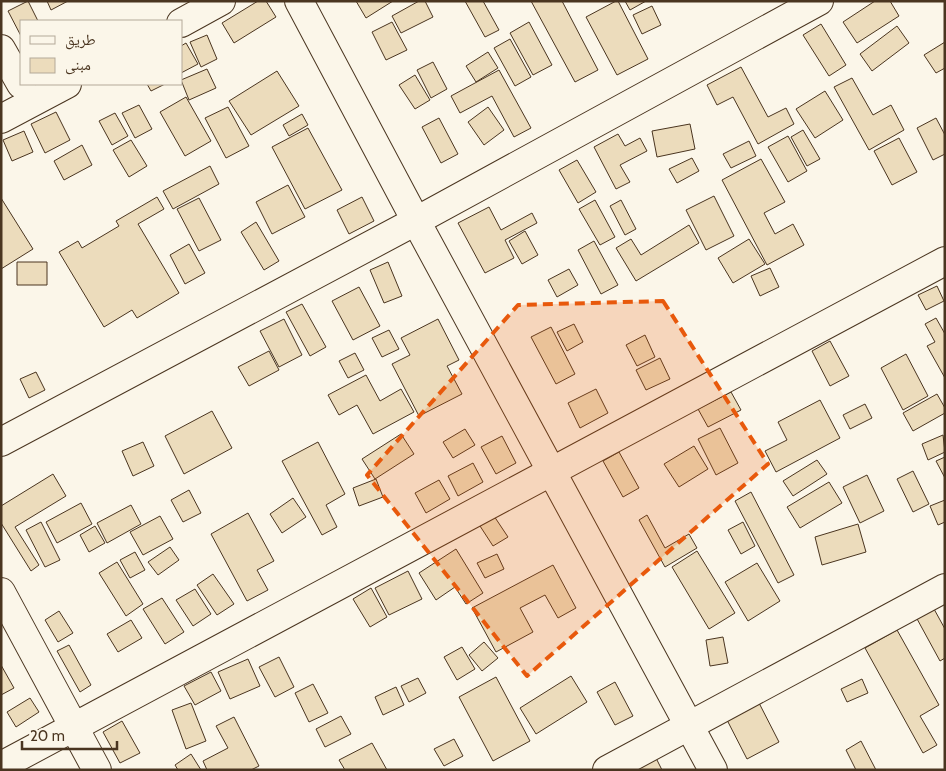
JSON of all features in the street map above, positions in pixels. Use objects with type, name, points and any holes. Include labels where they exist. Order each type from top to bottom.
[{"type":"street","points":[[182,22],[221,1]]},
{"type":"street","points":[[299,1],[713,770]]},
{"type":"street","points":[[1,442],[416,221],[819,1]]},
{"type":"street","points":[[1,49],[20,81]]},
{"type":"street","points":[[1,119],[25,90],[60,85]]},
{"type":"street","points":[[1,766],[945,261]]},
{"type":"street","points":[[607,770],[945,588]]},
{"type":"street","points":[[1,592],[97,770]]},
{"type":"highlighted area","points":[[663,301],[768,464],[527,676],[367,475],[518,305]]},
{"type":"building","points":[[28,1],[38,20],[20,20],[20,34],[8,11]]},
{"type":"building","points":[[47,1],[68,1],[51,10]]},
{"type":"building","points":[[258,1],[266,1],[276,17],[234,43],[222,23]]},
{"type":"building","points":[[356,1],[393,1],[366,18]]},
{"type":"building","points":[[419,1],[425,1],[433,17],[401,33],[392,16]]},
{"type":"building","points":[[465,1],[483,1],[499,30],[485,37]]},
{"type":"building","points":[[531,1],[562,1],[598,70],[575,82]]},
{"type":"building","points":[[618,1],[648,59],[617,75],[586,17]]},
{"type":"building","points":[[625,1],[646,1],[630,10]]},
{"type":"building","points":[[875,1],[890,1],[899,16],[857,43],[843,22]]},
{"type":"building","points":[[652,6],[661,25],[642,34],[633,15]]},
{"type":"building","points":[[392,22],[407,50],[386,60],[372,32]]},
{"type":"building","points":[[529,22],[552,65],[533,75],[510,33]]},
{"type":"building","points":[[821,24],[846,65],[829,76],[803,35]]},
{"type":"building","points":[[897,26],[909,43],[872,71],[860,54]]},
{"type":"building","points":[[207,35],[217,59],[201,67],[190,42]]},
{"type":"building","points":[[510,39],[531,77],[515,86],[494,48]]},
{"type":"building","points":[[945,42],[945,68],[936,73],[924,55]]},
{"type":"building","points":[[186,43],[198,64],[182,72],[182,45]]},
{"type":"building","points":[[488,52],[498,68],[476,82],[466,66]]},
{"type":"building","points":[[433,62],[447,89],[431,98],[417,70]]},
{"type":"building","points":[[741,67],[768,117],[786,108],[794,124],[758,144],[733,97],[717,105],[707,85]]},
{"type":"building","points":[[207,69],[216,88],[189,100],[182,80]]},
{"type":"building","points":[[499,70],[531,128],[514,137],[492,96],[460,113],[451,96]]},
{"type":"building","points":[[277,71],[299,106],[251,135],[229,101]]},
{"type":"building","points":[[415,75],[430,100],[415,109],[399,85]]},
{"type":"building","points":[[852,78],[873,115],[891,105],[904,130],[869,150],[834,87]]},
{"type":"building","points":[[148,85],[163,85],[151,91]]},
{"type":"building","points":[[825,91],[843,120],[815,138],[796,109]]},
{"type":"building","points":[[186,97],[211,141],[185,156],[160,112]]},
{"type":"building","points":[[139,105],[152,129],[135,138],[122,113]]},
{"type":"building","points":[[228,107],[249,146],[226,158],[205,118]]},
{"type":"building","points":[[488,107],[504,130],[484,145],[468,122]]},
{"type":"building","points":[[56,112],[70,140],[45,153],[31,124]]},
{"type":"building","points":[[115,113],[128,136],[112,145],[99,121]]},
{"type":"building","points":[[302,114],[308,125],[289,136],[283,125]]},
{"type":"building","points":[[439,118],[458,154],[441,163],[422,127]]},
{"type":"building","points":[[936,118],[945,135],[945,154],[933,160],[917,128]]},
{"type":"building","points":[[690,124],[695,149],[657,157],[652,131]]},
{"type":"building","points":[[308,128],[342,190],[305,209],[272,147]]},
{"type":"building","points":[[803,130],[820,159],[807,166],[791,137]]},
{"type":"building","points":[[24,131],[33,152],[12,161],[3,140]]},
{"type":"building","points":[[618,134],[625,146],[640,138],[647,151],[620,165],[630,182],[616,189],[594,147]]},
{"type":"building","points":[[788,136],[807,171],[788,182],[768,147]]},
{"type":"building","points":[[899,138],[917,172],[892,185],[874,151]]},
{"type":"building","points":[[131,140],[147,166],[129,177],[113,150]]},
{"type":"building","points":[[749,141],[756,156],[731,168],[723,154]]},
{"type":"building","points":[[82,145],[92,165],[64,180],[54,161]]},
{"type":"building","points":[[692,158],[699,171],[677,183],[669,169]]},
{"type":"building","points":[[761,159],[785,202],[764,213],[775,234],[793,224],[804,245],[767,265],[722,180]]},
{"type":"building","points":[[577,160],[596,192],[578,203],[559,170]]},
{"type":"building","points":[[210,166],[219,184],[173,209],[163,191]]},
{"type":"building","points":[[288,185],[305,217],[272,234],[256,202]]},
{"type":"building","points":[[714,196],[734,236],[706,250],[686,210]]},
{"type":"building","points":[[157,197],[164,209],[138,224],[179,293],[137,318],[132,310],[104,327],[59,252],[78,241],[82,248],[119,226],[116,221]]},
{"type":"building","points":[[362,197],[374,221],[349,234],[337,210]]},
{"type":"building","points":[[1,198],[33,249],[1,269]]},
{"type":"building","points":[[199,198],[221,240],[199,251],[177,209]]},
{"type":"building","points":[[595,200],[615,237],[600,245],[579,209]]},
{"type":"building","points":[[621,200],[636,229],[625,235],[610,206]]},
{"type":"building","points":[[489,207],[501,230],[532,213],[537,223],[505,240],[514,258],[485,273],[458,223]]},
{"type":"building","points":[[256,222],[279,261],[264,270],[241,232]]},
{"type":"building","points":[[689,225],[699,243],[636,281],[616,248],[631,239],[641,255]]},
{"type":"building","points":[[525,231],[538,255],[522,264],[509,241]]},
{"type":"building","points":[[749,239],[765,264],[733,283],[718,258]]},
{"type":"building","points":[[594,241],[618,285],[601,294],[578,250]]},
{"type":"building","points":[[189,244],[205,273],[185,284],[170,255]]},
{"type":"building","points":[[17,262],[47,262],[47,285],[17,285]]},
{"type":"building","points":[[388,262],[402,296],[384,303],[370,270]]},
{"type":"building","points":[[770,268],[779,287],[760,296],[751,276]]},
{"type":"building","points":[[569,269],[578,285],[557,297],[548,280]]},
{"type":"building","points":[[937,286],[944,301],[926,310],[918,295]]},
{"type":"building","points":[[359,287],[380,326],[353,340],[332,301]]},
{"type":"building","points":[[302,304],[326,347],[310,356],[286,312]]},
{"type":"building","points":[[936,318],[945,334],[945,378],[927,346],[935,342],[925,324]]},
{"type":"building","points":[[284,319],[302,355],[279,367],[260,331]]},
{"type":"building","points":[[438,319],[459,360],[447,366],[462,394],[419,416],[392,364],[410,355],[401,338]]},
{"type":"building","points":[[574,324],[583,342],[567,351],[557,332]]},
{"type":"building","points":[[551,327],[575,374],[556,384],[531,337]]},
{"type":"building","points":[[389,330],[399,349],[382,357],[372,338]]},
{"type":"building","points":[[645,335],[655,357],[637,366],[626,345]]},
{"type":"building","points":[[830,341],[849,376],[830,386],[812,351]]},
{"type":"building","points":[[269,351],[279,370],[249,386],[238,367]]},
{"type":"building","points":[[355,353],[364,370],[348,378],[339,361]]},
{"type":"building","points":[[906,354],[928,396],[903,410],[881,368]]},
{"type":"building","points":[[660,358],[670,379],[646,390],[636,370]]},
{"type":"building","points":[[36,372],[45,390],[29,398],[20,379]]},
{"type":"building","points":[[366,375],[380,401],[401,389],[414,412],[373,434],[357,405],[339,415],[328,395]]},
{"type":"building","points":[[596,389],[608,413],[580,428],[568,403]]},
{"type":"building","points":[[731,392],[741,410],[708,427],[698,409]]},
{"type":"building","points":[[937,394],[945,408],[945,413],[913,431],[903,413]]},
{"type":"building","points":[[820,400],[840,438],[776,472],[765,451],[787,440],[778,422]]},
{"type":"building","points":[[865,404],[872,418],[850,429],[843,415]]},
{"type":"building","points":[[212,411],[232,448],[184,474],[165,436]]},
{"type":"building","points":[[720,428],[738,463],[716,475],[698,439]]},
{"type":"building","points":[[465,429],[475,445],[453,458],[443,442]]},
{"type":"building","points":[[401,434],[414,454],[375,479],[362,459]]},
{"type":"building","points":[[943,435],[945,452],[928,460],[922,444]]},
{"type":"building","points":[[502,436],[516,463],[496,474],[481,447]]},
{"type":"building","points":[[143,442],[154,466],[133,476],[122,451]]},
{"type":"building","points":[[318,442],[345,494],[326,505],[337,527],[322,535],[282,461]]},
{"type":"building","points":[[694,446],[708,469],[679,487],[664,464]]},
{"type":"building","points":[[619,452],[639,488],[623,497],[603,461]]},
{"type":"building","points":[[945,457],[945,478],[936,461]]},
{"type":"building","points":[[817,460],[827,474],[793,496],[783,481]]},
{"type":"building","points":[[473,463],[483,482],[458,496],[448,476]]},
{"type":"building","points":[[913,471],[929,504],[913,512],[897,479]]},
{"type":"building","points":[[53,474],[66,496],[15,527],[39,565],[31,571],[1,523],[1,506]]},
{"type":"building","points":[[867,475],[884,511],[860,523],[843,487]]},
{"type":"building","points":[[376,479],[383,497],[359,506],[353,488]]},
{"type":"building","points":[[439,480],[450,499],[426,513],[415,493]]},
{"type":"building","points":[[829,482],[842,503],[800,528],[787,507]]},
{"type":"building","points":[[189,490],[201,513],[183,522],[171,500]]},
{"type":"building","points":[[751,492],[794,575],[778,583],[735,501]]},
{"type":"building","points":[[293,498],[306,517],[282,533],[270,514]]},
{"type":"building","points":[[945,500],[945,522],[938,525],[930,506]]},
{"type":"building","points":[[81,503],[92,524],[57,543],[46,522]]},
{"type":"building","points":[[131,505],[141,524],[107,543],[97,523]]},
{"type":"building","points":[[248,513],[274,561],[257,570],[268,590],[247,601],[211,534]]},
{"type":"building","points":[[647,515],[665,548],[689,534],[697,548],[665,567],[639,520]]},
{"type":"building","points":[[160,516],[173,539],[143,555],[130,532]]},
{"type":"building","points":[[494,516],[508,537],[493,546],[480,526]]},
{"type":"building","points":[[41,522],[60,560],[45,567],[26,530]]},
{"type":"building","points":[[743,522],[755,546],[741,554],[728,530]]},
{"type":"building","points":[[858,524],[866,552],[822,565],[815,537]]},
{"type":"building","points":[[95,526],[105,543],[89,552],[80,535]]},
{"type":"building","points":[[170,547],[179,560],[158,575],[148,562]]},
{"type":"building","points":[[456,549],[483,593],[466,604],[455,587],[436,600],[419,573]]},
{"type":"building","points":[[697,551],[735,613],[709,629],[672,567]]},
{"type":"building","points":[[135,552],[145,570],[130,578],[120,560]]},
{"type":"building","points":[[497,554],[504,569],[485,578],[477,563]]},
{"type":"building","points":[[117,562],[143,604],[126,616],[99,573]]},
{"type":"building","points":[[757,563],[780,601],[748,621],[725,582]]},
{"type":"building","points":[[553,565],[576,608],[558,618],[545,595],[520,608],[533,632],[496,652],[472,608]]},
{"type":"building","points":[[408,571],[422,599],[389,615],[375,588]]},
{"type":"building","points":[[213,574],[234,604],[217,615],[197,585]]},
{"type":"building","points":[[371,588],[387,617],[370,627],[353,599]]},
{"type":"building","points":[[195,589],[211,614],[193,626],[176,600]]},
{"type":"building","points":[[162,598],[184,632],[165,644],[143,609]]},
{"type":"building","points":[[934,609],[945,629],[945,658],[940,661],[916,617]]},
{"type":"building","points":[[59,611],[73,633],[58,642],[45,620]]},
{"type":"building","points":[[131,620],[142,638],[118,652],[107,634]]},
{"type":"building","points":[[897,630],[939,705],[920,716],[937,745],[923,753],[865,648]]},
{"type":"building","points":[[723,637],[728,663],[710,666],[706,640]]},
{"type":"building","points":[[484,642],[498,658],[482,671],[469,655]]},
{"type":"building","points":[[69,645],[91,685],[80,692],[57,651]]},
{"type":"building","points":[[462,647],[475,669],[457,680],[444,657]]},
{"type":"building","points":[[279,657],[294,687],[275,697],[259,667]]},
{"type":"building","points":[[248,659],[260,686],[230,699],[218,672]]},
{"type":"building","points":[[1,665],[14,688],[1,695]]},
{"type":"building","points":[[211,672],[221,691],[195,705],[184,686]]},
{"type":"building","points":[[571,676],[587,702],[536,734],[520,708]]},
{"type":"building","points":[[496,677],[530,741],[493,761],[459,697]]},
{"type":"building","points":[[418,678],[426,693],[409,702],[401,686]]},
{"type":"building","points":[[862,679],[868,693],[847,702],[841,689]]},
{"type":"building","points":[[615,682],[633,716],[615,725],[597,692]]},
{"type":"building","points":[[313,684],[328,713],[309,722],[295,693]]},
{"type":"building","points":[[396,687],[404,705],[383,715],[375,697]]},
{"type":"building","points":[[30,698],[39,712],[16,727],[7,712]]},
{"type":"building","points":[[758,701],[779,742],[747,759],[726,718]]},
{"type":"building","points":[[191,703],[206,741],[186,749],[172,710]]},
{"type":"building","points":[[341,716],[351,734],[325,747],[316,729]]},
{"type":"building","points":[[234,717],[259,766],[251,770],[207,770],[203,761],[228,748],[216,726]]},
{"type":"building","points":[[122,721],[140,753],[120,763],[103,732]]},
{"type":"building","points":[[454,739],[463,756],[444,766],[434,749]]},
{"type":"building","points":[[861,741],[876,770],[856,770],[846,750]]},
{"type":"building","points":[[372,743],[387,770],[345,770],[339,760]]},
{"type":"building","points":[[191,754],[201,770],[178,770],[175,765]]},
{"type":"building","points":[[656,758],[662,770],[633,770]]}]
